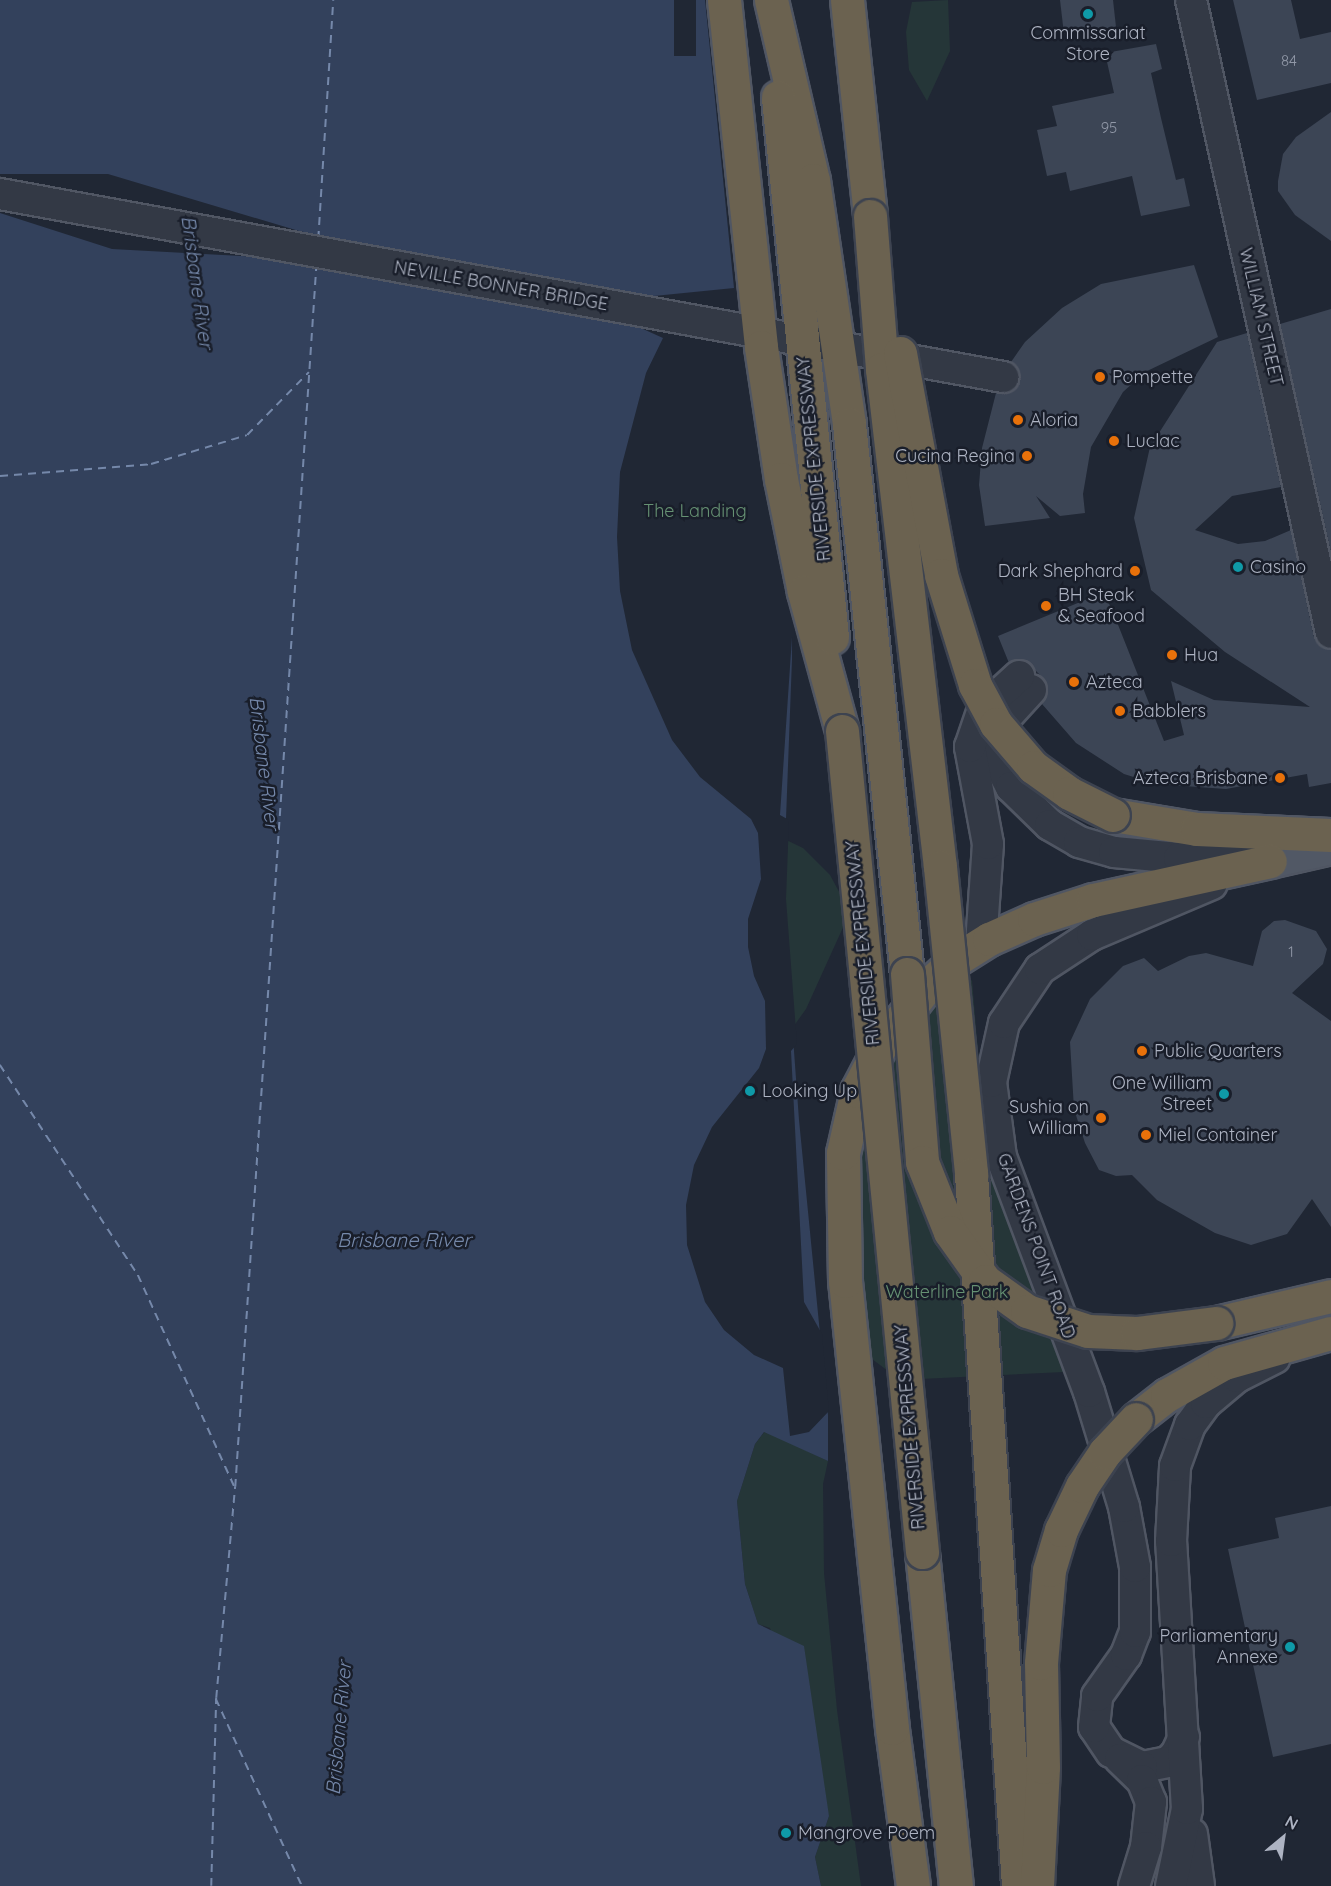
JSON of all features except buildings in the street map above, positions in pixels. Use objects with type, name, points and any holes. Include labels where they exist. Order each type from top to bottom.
[{"type":"highway","points":[[724,0],[761,347],[780,468],[804,592],[842,731]]},
{"type":"highway","points":[[770,0],[813,180],[849,424],[898,887],[916,1117],[927,1178],[940,1212],[965,1257],[985,1281],[1027,1311],[1071,1328],[1103,1333],[1154,1332],[1216,1323],[1331,1296]]},
{"type":"highway","name":"RIVERSIDE EXPRESSWAY","points":[[770,0],[956,1886]]},
{"type":"highway","points":[[847,0],[870,216],[882,369],[940,867],[971,1174],[1018,1886]]},
{"type":"highway","points":[[870,216],[908,394],[941,575],[975,685],[996,724],[1033,767],[1069,793],[1113,814],[1197,829],[1331,835]]},
{"type":"highway","points":[[913,1886],[884,1660],[842,1240],[847,1127],[867,1070],[894,1026],[926,987],[981,944],[1034,919],[1093,900],[1283,858]]},
{"type":"highway","points":[[1037,1886],[1043,1767],[1041,1663],[1049,1570],[1061,1530],[1082,1486],[1105,1452],[1136,1419],[1167,1395],[1224,1363],[1331,1335]]},
{"type":"main road","points":[[1283,858],[1331,847]]},
{"type":"street","name":"WILLIAM STREET","points":[[1191,0],[1331,633]]},
{"type":"street","name":"NEVILLE BONNER BRIDGE","points":[[0,195],[1003,377]]},
{"type":"street","points":[[981,944],[988,844],[970,747],[983,709],[1025,683],[999,725],[993,740],[994,754],[1004,777],[1021,799],[1064,834],[1095,848],[1139,856],[1283,858]]},
{"type":"street","name":"GARDENS POINT ROAD","points":[[1134,1886],[1146,1847],[1151,1802],[1142,1779],[1098,1739],[1092,1718],[1097,1696],[1126,1655],[1135,1632],[1138,1598],[1130,1535],[1089,1392],[1001,1157],[991,1092],[995,1057],[1014,1004],[1033,977],[1056,956],[1105,929],[1283,858]]},
{"type":"street","points":[[1199,1886],[1187,1783],[1170,1524],[1173,1476],[1182,1444],[1206,1403],[1237,1377],[1275,1357],[1331,1335]]},
{"type":"street","name":"GARDENS POINT ROAD","points":[[1120,1759],[1142,1767],[1159,1766],[1176,1754],[1184,1737]]},
{"type":"street","points":[[1171,1886],[1182,1847],[1187,1783]]},
{"type":"green space","points":[[948,0],[950,51],[927,101],[909,70],[906,32],[912,2]]},
{"type":"green space","points":[[782,838],[803,848],[830,875],[844,901],[845,923],[806,1009],[783,1041]]},
{"type":"green space","name":"Waterline Park","points":[[972,980],[986,1145],[1064,1372],[900,1380],[864,1353],[859,1178],[869,1101],[892,1055],[934,1005]]},
{"type":"green space","points":[[765,1431],[828,1461],[823,1484],[824,1573],[837,1710],[861,1886],[821,1886],[815,1857],[829,1816],[770,1628],[758,1624],[745,1584],[737,1501],[755,1444]]},
{"type":"water","name":"Brisbane River","points":[[0,0],[834,0],[791,484],[792,659],[783,899],[799,1120],[828,1415],[828,1461],[764,1432],[755,1444],[737,1501],[745,1584],[758,1624],[804,1646],[829,1816],[815,1857],[821,1886],[0,1886]]},
{"type":"pier","points":[[674,0],[696,0],[696,56],[674,56]]},
{"type":"pier","name":"The Landing","points":[[705,0],[733,0],[767,249],[742,0],[837,0],[847,128],[821,343],[794,485],[795,650],[792,637],[780,815],[789,820],[786,899],[797,1044],[791,1051],[804,1302],[822,1334],[829,1411],[809,1432],[790,1436],[783,1368],[754,1355],[724,1330],[705,1302],[687,1245],[686,1205],[694,1165],[712,1127],[759,1068],[766,1049],[765,1001],[754,976],[748,947],[748,919],[761,879],[758,833],[751,819],[700,777],[672,740],[632,650],[620,591],[617,537],[620,472],[646,373],[663,338],[643,329],[645,323],[296,259],[112,249],[0,213],[0,174],[108,174],[299,231],[652,302],[654,296],[734,288]]},
{"type":"ferry route","points":[[318,239],[333,0]]},
{"type":"ferry route","points":[[211,1886],[216,1698],[235,1487],[316,268]]},
{"type":"ferry route","points":[[0,476],[151,464],[247,435],[309,372]]},
{"type":"ferry route","points":[[0,1065],[138,1275],[234,1486]]},
{"type":"ferry route","points":[[216,1699],[302,1886]]},
{"type":"place","name":"Commissariat Store","points":[[1088,14]]},
{"type":"place","name":"Pompette","points":[[1100,377]]},
{"type":"place","name":"Aloria","points":[[1018,420]]},
{"type":"place","name":"Luclac","points":[[1114,441]]},
{"type":"place","name":"Cucina Regina","points":[[1027,456]]},
{"type":"place","name":"Casino","points":[[1238,567]]},
{"type":"place","name":"Dark Shephard","points":[[1135,571]]},
{"type":"place","name":"BH Steak & Seafood","points":[[1046,606]]},
{"type":"place","name":"Hua","points":[[1172,655]]},
{"type":"place","name":"Azteca","points":[[1074,682]]},
{"type":"place","name":"Babblers","points":[[1120,711]]},
{"type":"place","name":"Azteca Brisbane","points":[[1280,778]]},
{"type":"place","name":"Public Quarters","points":[[1142,1051]]},
{"type":"place","name":"Looking Up","points":[[750,1091]]},
{"type":"place","name":"One William Street","points":[[1224,1094]]},
{"type":"place","name":"Sushia on William","points":[[1101,1118]]},
{"type":"place","name":"Miel Container","points":[[1146,1135]]},
{"type":"place","name":"Parliamentary Annexe","points":[[1290,1647]]},
{"type":"place","name":"Mangrove Poem","points":[[786,1833]]}]
